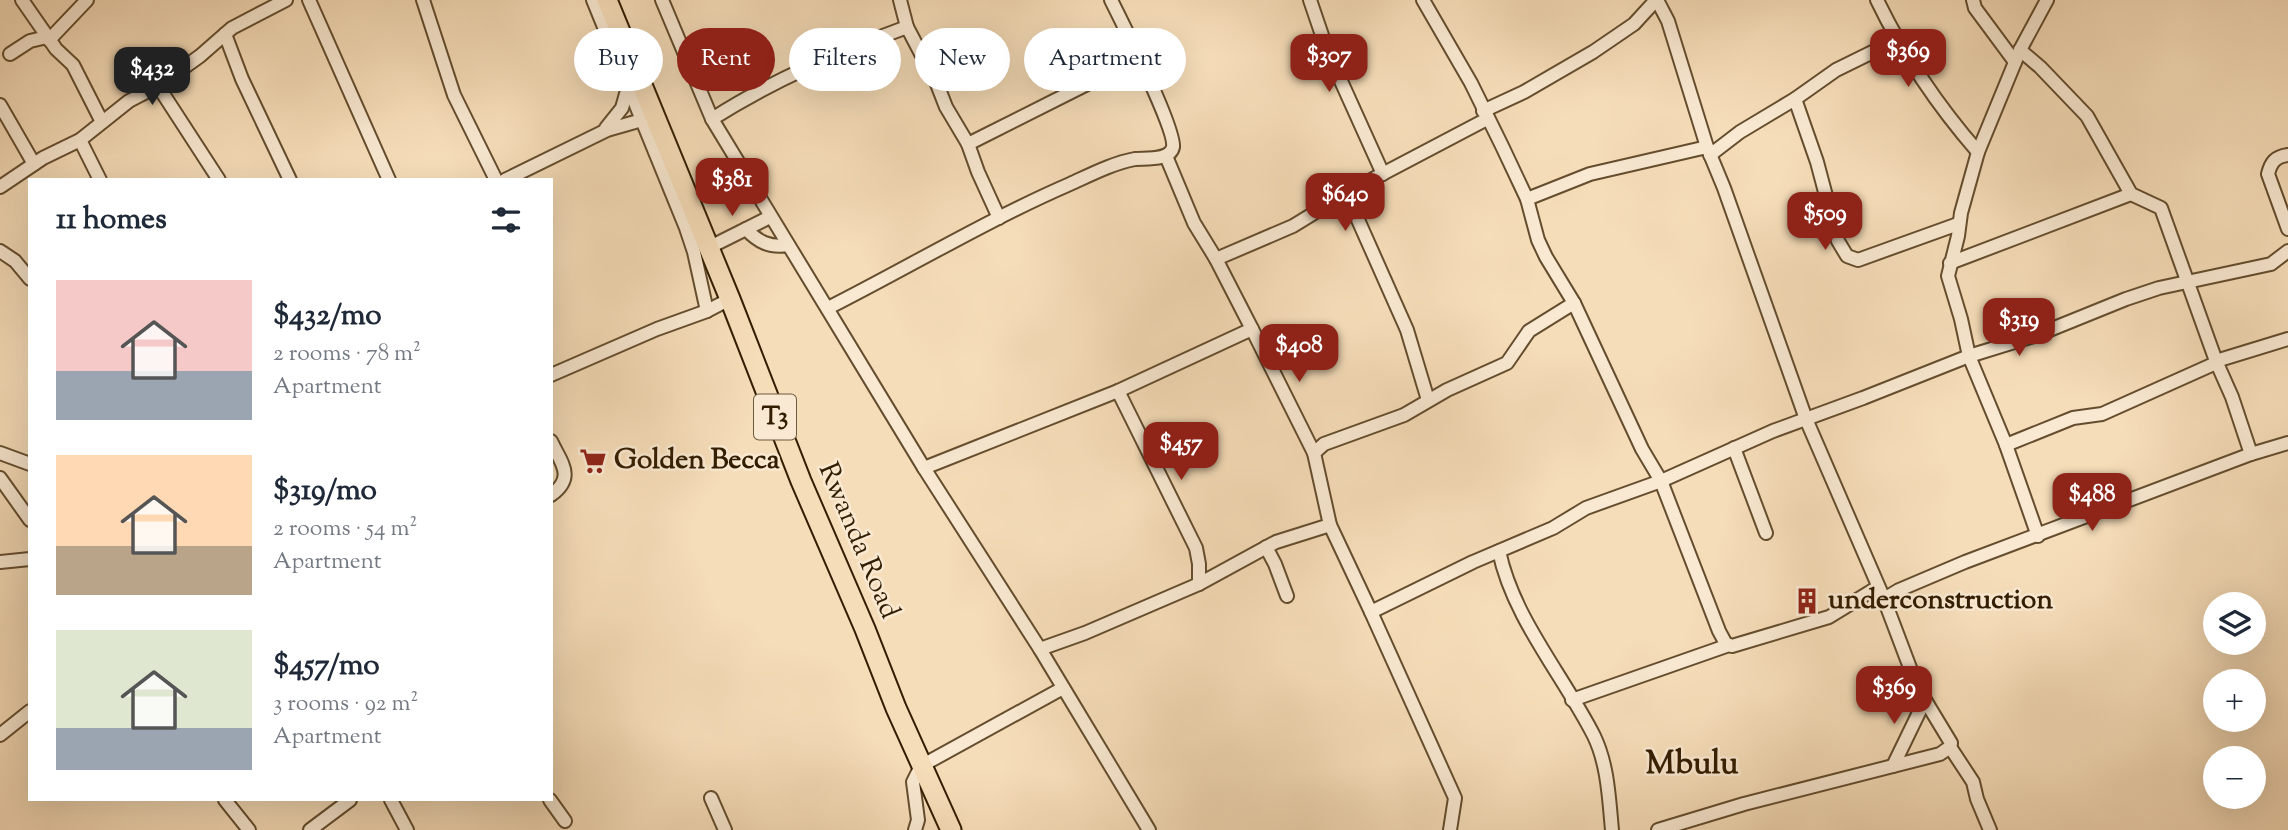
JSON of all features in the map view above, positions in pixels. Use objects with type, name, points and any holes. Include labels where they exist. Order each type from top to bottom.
[{"type":"highway","name":"Rwanda Road","points":[[607,0],[730,299],[800,481],[866,629],[895,708],[951,830]]},
{"type":"street","points":[[22,0],[48,38],[73,65],[102,122]]},
{"type":"street","points":[[10,54],[30,41],[48,38],[87,0]]},
{"type":"street","points":[[0,187],[34,164],[80,139],[129,101],[159,86],[247,19],[286,0]]},
{"type":"street","points":[[309,0],[388,178]]},
{"type":"street","points":[[423,0],[454,95],[495,178]]},
{"type":"street","points":[[593,0],[604,28]]},
{"type":"street","points":[[662,0],[712,119],[924,468],[1040,649],[1149,830]]},
{"type":"street","points":[[900,0],[907,27],[946,107],[968,144],[999,218]]},
{"type":"street","points":[[1111,0],[1125,28]]},
{"type":"street","points":[[1310,0],[1327,50],[1383,174]]},
{"type":"street","points":[[1423,0],[1471,83],[1527,199],[1538,240],[1574,303],[1642,449],[1661,481],[1719,631],[1729,645]]},
{"type":"street","points":[[1216,259],[1293,226],[1593,52],[1634,24],[1657,0],[1668,21],[1709,151],[1807,419],[1925,700],[1950,738],[1950,747],[1973,782],[1990,830]]},
{"type":"street","points":[[1877,0],[1897,40],[1946,115],[1978,152]]},
{"type":"street","points":[[1973,0],[1975,8],[2017,56],[2040,67],[2087,116],[2131,194],[2161,208],[2251,454]]},
{"type":"street","points":[[2038,536],[2006,445],[1969,356],[1948,276],[1958,236],[1958,224],[1978,152],[2017,56],[2047,0]]},
{"type":"street","points":[[712,119],[759,90],[824,59],[907,27]]},
{"type":"street","points":[[225,34],[237,68],[289,178]]},
{"type":"street","points":[[1527,199],[1590,174],[1709,151],[1795,99],[1836,70],[1897,40]]},
{"type":"street","points":[[159,86],[218,178]]},
{"type":"street","points":[[603,132],[622,108],[627,91]]},
{"type":"street","points":[[630,91],[686,228],[708,311]]},
{"type":"street","points":[[968,144],[1073,91]]},
{"type":"street","points":[[828,308],[999,218],[1100,171],[1131,160],[1166,156],[1171,152],[1173,144],[1153,91]]},
{"type":"street","points":[[1795,99],[1817,162],[1838,241],[1847,256],[1858,260],[1958,224]]},
{"type":"street","points":[[0,105],[34,164]]},
{"type":"street","points":[[509,178],[603,132],[642,120]]},
{"type":"street","points":[[80,139],[99,178]]},
{"type":"street","points":[[2288,155],[2278,156],[2268,174],[2288,229]]},
{"type":"street","points":[[1166,156],[1194,223],[1216,259],[1314,453],[1330,525],[1455,799],[1450,830]]},
{"type":"street","points":[[1350,191],[1352,204],[1407,330],[1428,400]]},
{"type":"street","points":[[1950,263],[2131,194]]},
{"type":"street","points":[[708,248],[770,217]]},
{"type":"street","points":[[746,229],[755,239],[767,245],[788,245]]},
{"type":"street","points":[[0,251],[15,261],[28,277]]},
{"type":"street","points":[[1371,612],[1553,528],[1586,508],[1661,481],[1807,419],[1969,356],[2037,335],[2126,299],[2159,288],[2271,264],[2288,251]]},
{"type":"street","points":[[553,374],[657,329],[708,311],[730,299]]},
{"type":"street","points":[[1314,453],[1324,444],[1404,415],[1428,400],[1507,363],[1529,331],[1574,303]]},
{"type":"street","points":[[924,468],[1118,391],[1252,328]]},
{"type":"street","points":[[2006,445],[2073,418],[2102,414],[2216,362],[2288,339]]},
{"type":"street","points":[[1118,391],[1196,548],[1199,584]]},
{"type":"street","points":[[1572,700],[1729,645],[1829,617],[1881,593],[1899,590],[1965,562],[2251,454],[2288,443]]},
{"type":"street","points":[[553,445],[565,471],[565,480],[553,493]]},
{"type":"street","points":[[1734,448],[1766,533]]},
{"type":"street","points":[[0,453],[28,463]]},
{"type":"street","points":[[0,478],[28,517]]},
{"type":"street","points":[[1040,649],[1085,634],[1199,584],[1266,547],[1294,535],[1330,525]]},
{"type":"street","points":[[1266,547],[1287,596]]},
{"type":"street","points":[[1499,551],[1504,573],[1527,620],[1594,737],[1604,762],[1612,830]]},
{"type":"street","points":[[0,562],[28,559]]},
{"type":"street","points":[[915,830],[918,820],[913,782],[921,766],[1063,688]]},
{"type":"street","points":[[1893,766],[1925,700]]},
{"type":"street","points":[[0,735],[28,713]]},
{"type":"street","points":[[1658,830],[1758,800],[1940,754],[1950,747]]},
{"type":"street","points":[[711,798],[724,830]]},
{"type":"street","points":[[226,801],[249,830]]},
{"type":"street","points":[[310,830],[349,801]]},
{"type":"street","points":[[391,801],[407,830]]},
{"type":"street","points":[[551,801],[565,821]]},
{"type":"place","name":"Golden Becca","points":[[593,461]]},
{"type":"place","name":"underconstruction","points":[[1807,601]]},
{"type":"district","name":"Mbulu","points":[[1692,765]]}]
